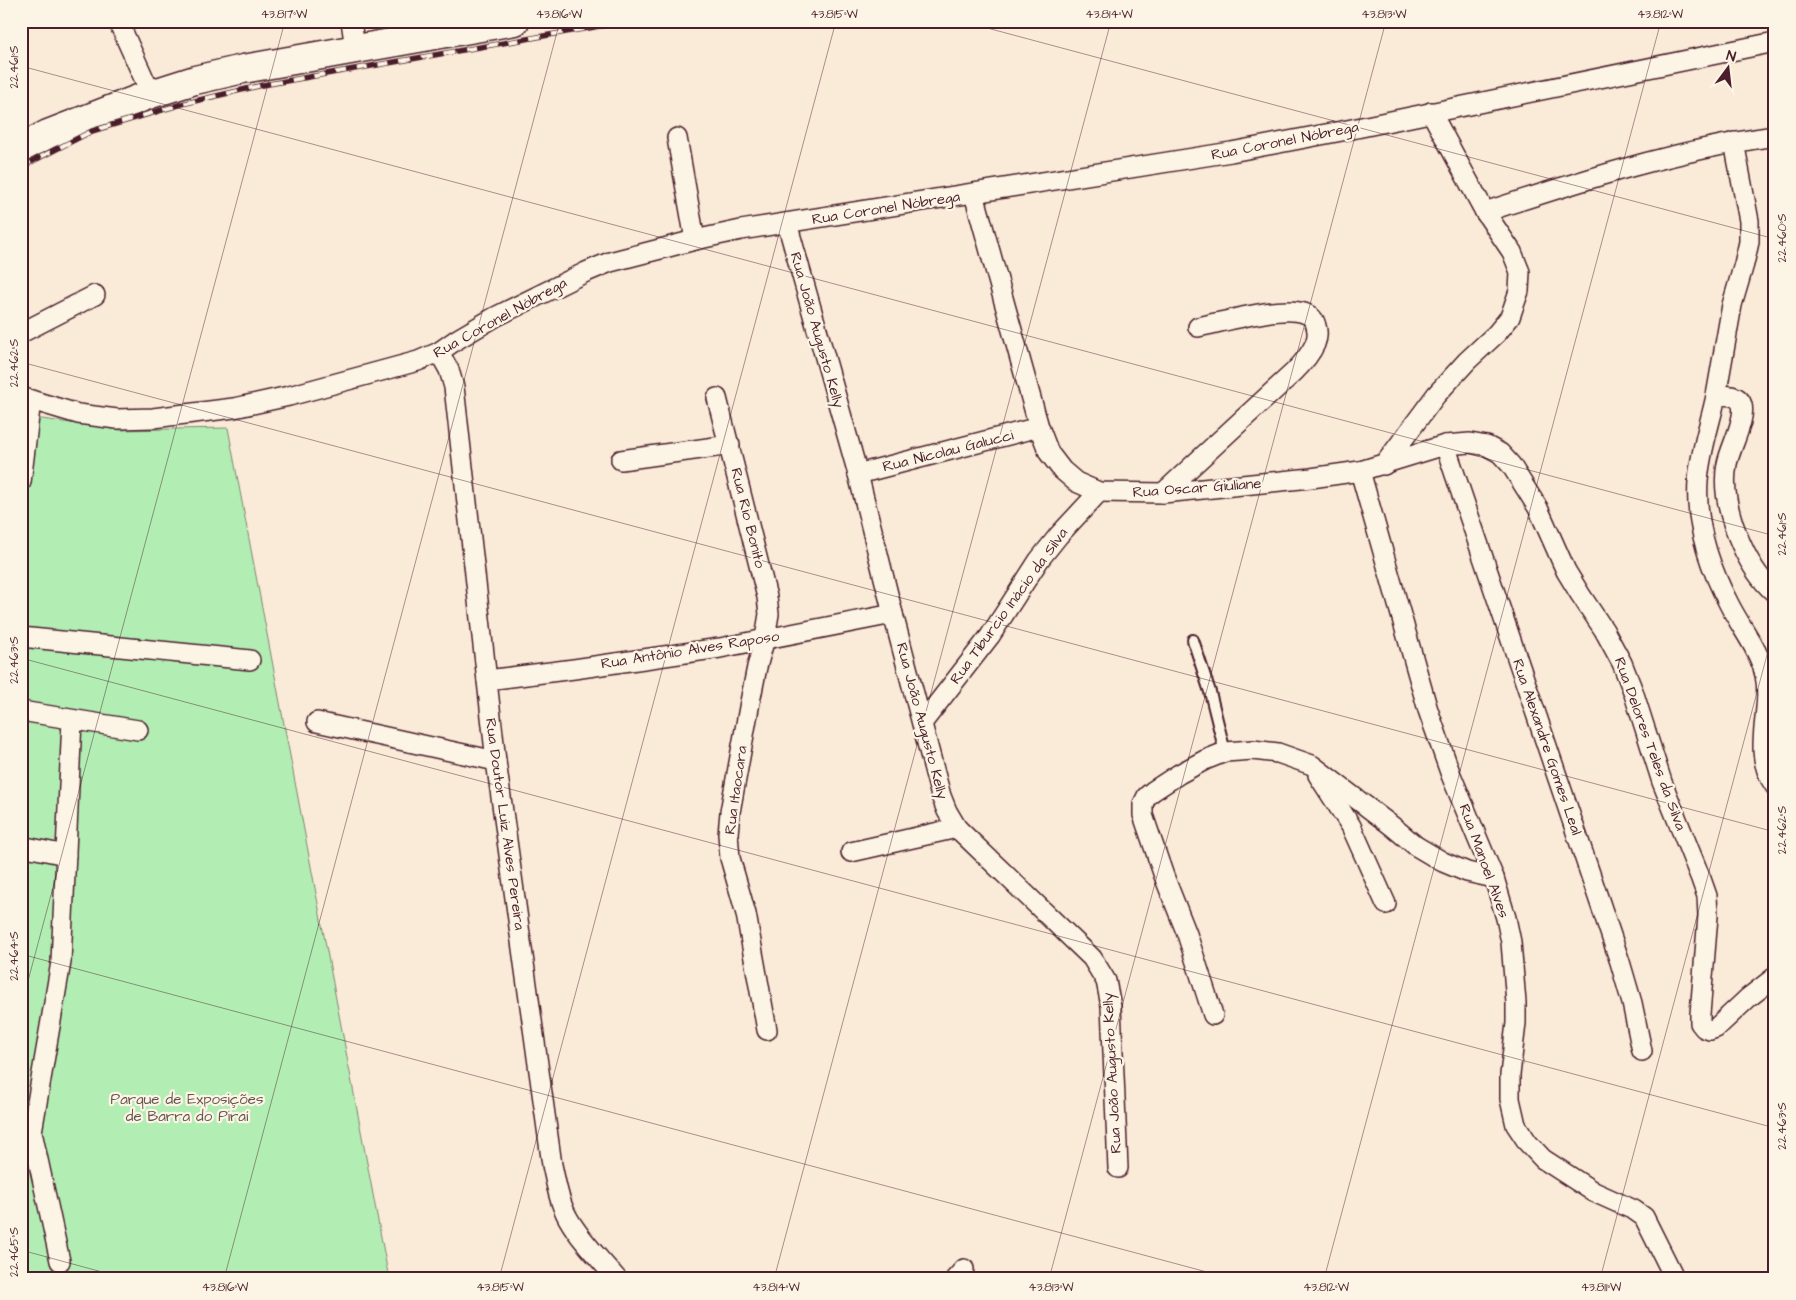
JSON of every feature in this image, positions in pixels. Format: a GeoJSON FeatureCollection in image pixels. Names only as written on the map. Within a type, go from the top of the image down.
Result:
{"type":"FeatureCollection","features":[{"type":"Feature","properties":{"kind":"main road"},"geometry":{"type":"LineString","coordinates":[[21,148],[48,134],[151,94],[195,80],[355,48],[515,21]]}},
{"type":"Feature","properties":{"kind":"street"},"geometry":{"type":"LineString","coordinates":[[118,21],[151,94]]}},
{"type":"Feature","properties":{"kind":"street"},"geometry":{"type":"LineString","coordinates":[[352,21],[355,48]]}},
{"type":"Feature","properties":{"kind":"street","name":"Rua Coronel Nóbrega"},"geometry":{"type":"LineString","coordinates":[[26,398],[78,414],[117,419],[171,416],[234,408],[289,396],[418,361],[439,352],[495,317],[586,272],[610,262],[695,240],[1231,152],[1775,42]]}},
{"type":"Feature","properties":{"kind":"street"},"geometry":{"type":"LineString","coordinates":[[1384,464],[1436,395],[1467,361],[1497,333],[1510,317],[1519,292],[1520,272],[1512,252],[1485,212],[1431,112]]}},
{"type":"Feature","properties":{"kind":"street"},"geometry":{"type":"LineString","coordinates":[[1485,212],[1600,175],[1666,157],[1734,142],[1775,136]]}},
{"type":"Feature","properties":{"kind":"street"},"geometry":{"type":"LineString","coordinates":[[677,138],[695,240]]}},
{"type":"Feature","properties":{"kind":"street"},"geometry":{"type":"LineString","coordinates":[[1734,142],[1749,221],[1749,242],[1732,305],[1716,396],[1702,455],[1698,481],[1698,508],[1703,543],[1712,570],[1763,664],[1767,684],[1762,733],[1763,755],[1768,777],[1775,786]]}},
{"type":"Feature","properties":{"kind":"street","name":"Rua Oscar Giuliane"},"geometry":{"type":"LineString","coordinates":[[974,194],[1039,427],[1049,453],[1062,470],[1076,482],[1099,492],[1162,493],[1312,478],[1360,470],[1445,445]]}},
{"type":"Feature","properties":{"kind":"street","name":"Rua João Augusto Kelly"},"geometry":{"type":"LineString","coordinates":[[787,224],[858,474],[941,796],[947,811],[957,828],[1092,958],[1106,980],[1111,1006],[1118,1168]]}},
{"type":"Feature","properties":{"kind":"street"},"geometry":{"type":"LineString","coordinates":[[21,333],[95,295]]}},
{"type":"Feature","properties":{"kind":"street"},"geometry":{"type":"LineString","coordinates":[[1162,493],[1294,372],[1310,354],[1316,342],[1318,331],[1315,320],[1305,313],[1292,311],[1274,312],[1198,327]]}},
{"type":"Feature","properties":{"kind":"street","name":"Rua Doutor Luiz Alves Pereira"},"geometry":{"type":"LineString","coordinates":[[439,352],[449,370],[454,387],[496,761],[552,1165],[558,1193],[567,1217],[582,1239],[617,1279]]}},
{"type":"Feature","properties":{"kind":"street"},"geometry":{"type":"LineString","coordinates":[[1716,396],[1726,395],[1735,397],[1742,404],[1743,414],[1731,445],[1726,466],[1726,492],[1732,519],[1745,554],[1766,585],[1775,593]]}},
{"type":"Feature","properties":{"kind":"street"},"geometry":{"type":"LineString","coordinates":[[21,482],[26,398]]}},
{"type":"Feature","properties":{"kind":"street","name":"Rua Rio Bonito"},"geometry":{"type":"LineString","coordinates":[[717,398],[767,597],[769,614],[765,638]]}},
{"type":"Feature","properties":{"kind":"street","name":"Rua Nicolau Galucci"},"geometry":{"type":"LineString","coordinates":[[858,474],[1039,427]]}},
{"type":"Feature","properties":{"kind":"street","name":"Rua Delores Teles da Silva"},"geometry":{"type":"LineString","coordinates":[[1445,445],[1470,443],[1487,446],[1500,453],[1511,465],[1538,508],[1566,571],[1604,630],[1622,663],[1633,691],[1662,782],[1706,896],[1708,916],[1700,1023],[1704,1028],[1710,1030],[1716,1028],[1748,998],[1775,977]]}},
{"type":"Feature","properties":{"kind":"street"},"geometry":{"type":"LineString","coordinates":[[621,460],[730,445]]}},
{"type":"Feature","properties":{"kind":"street","name":"Rua Alexandre Gomes Leal"},"geometry":{"type":"LineString","coordinates":[[1445,445],[1620,962],[1632,1002],[1642,1051]]}},
{"type":"Feature","properties":{"kind":"street","name":"Rua Manoel Alves"},"geometry":{"type":"LineString","coordinates":[[1360,470],[1428,710],[1451,775],[1494,878],[1506,918],[1512,952],[1516,1023],[1510,1075],[1510,1099],[1516,1125],[1528,1143],[1544,1159],[1594,1192],[1634,1210],[1644,1217],[1675,1279]]}},
{"type":"Feature","properties":{"kind":"street","name":"Rua Tiburcio Inácio da Silva"},"geometry":{"type":"LineString","coordinates":[[923,722],[990,636],[1039,560],[1059,535],[1099,492]]}},
{"type":"Feature","properties":{"kind":"street","name":"Rua Antônio Alves Raposo"},"geometry":{"type":"LineString","coordinates":[[487,680],[688,653],[893,614]]}},
{"type":"Feature","properties":{"kind":"street"},"geometry":{"type":"LineString","coordinates":[[21,637],[250,660]]}},
{"type":"Feature","properties":{"kind":"street","name":"Rua Itaocara"},"geometry":{"type":"LineString","coordinates":[[765,638],[752,693],[730,812],[728,834],[730,858],[746,914],[767,1030]]}},
{"type":"Feature","properties":{"kind":"street"},"geometry":{"type":"LineString","coordinates":[[21,711],[138,730]]}},
{"type":"Feature","properties":{"kind":"street"},"geometry":{"type":"LineString","coordinates":[[60,1260],[32,1132],[61,962],[62,904],[72,720]]}},
{"type":"Feature","properties":{"kind":"street"},"geometry":{"type":"LineString","coordinates":[[317,722],[496,761]]}},
{"type":"Feature","properties":{"kind":"street"},"geometry":{"type":"LineString","coordinates":[[1213,1015],[1188,934],[1150,838],[1143,815],[1143,804],[1147,796],[1179,774],[1205,760],[1226,752],[1253,750],[1278,753],[1312,765],[1416,846],[1443,862],[1468,872],[1494,878]]}},
{"type":"Feature","properties":{"kind":"street"},"geometry":{"type":"LineString","coordinates":[[1312,765],[1322,784],[1351,826],[1386,904]]}},
{"type":"Feature","properties":{"kind":"street"},"geometry":{"type":"LineString","coordinates":[[851,852],[957,828]]}},
{"type":"Feature","properties":{"kind":"street"},"geometry":{"type":"LineString","coordinates":[[21,846],[66,855]]}},
{"type":"Feature","properties":{"kind":"lane"},"geometry":{"type":"LineString","coordinates":[[1193,640],[1210,692],[1226,752]]}},
{"type":"Feature","properties":{"kind":"green space","name":"Parque de Exposições de Barra do Piraí"},"geometry":{"type":"Polygon","coordinates":[[[21,416],[120,430],[228,428],[389,1279],[21,1278],[21,416]]]}},
{"type":"Feature","properties":{"kind":"railway"},"geometry":{"type":"LineString","coordinates":[[21,167],[92,131],[182,104],[263,85],[629,21]]}}]}
